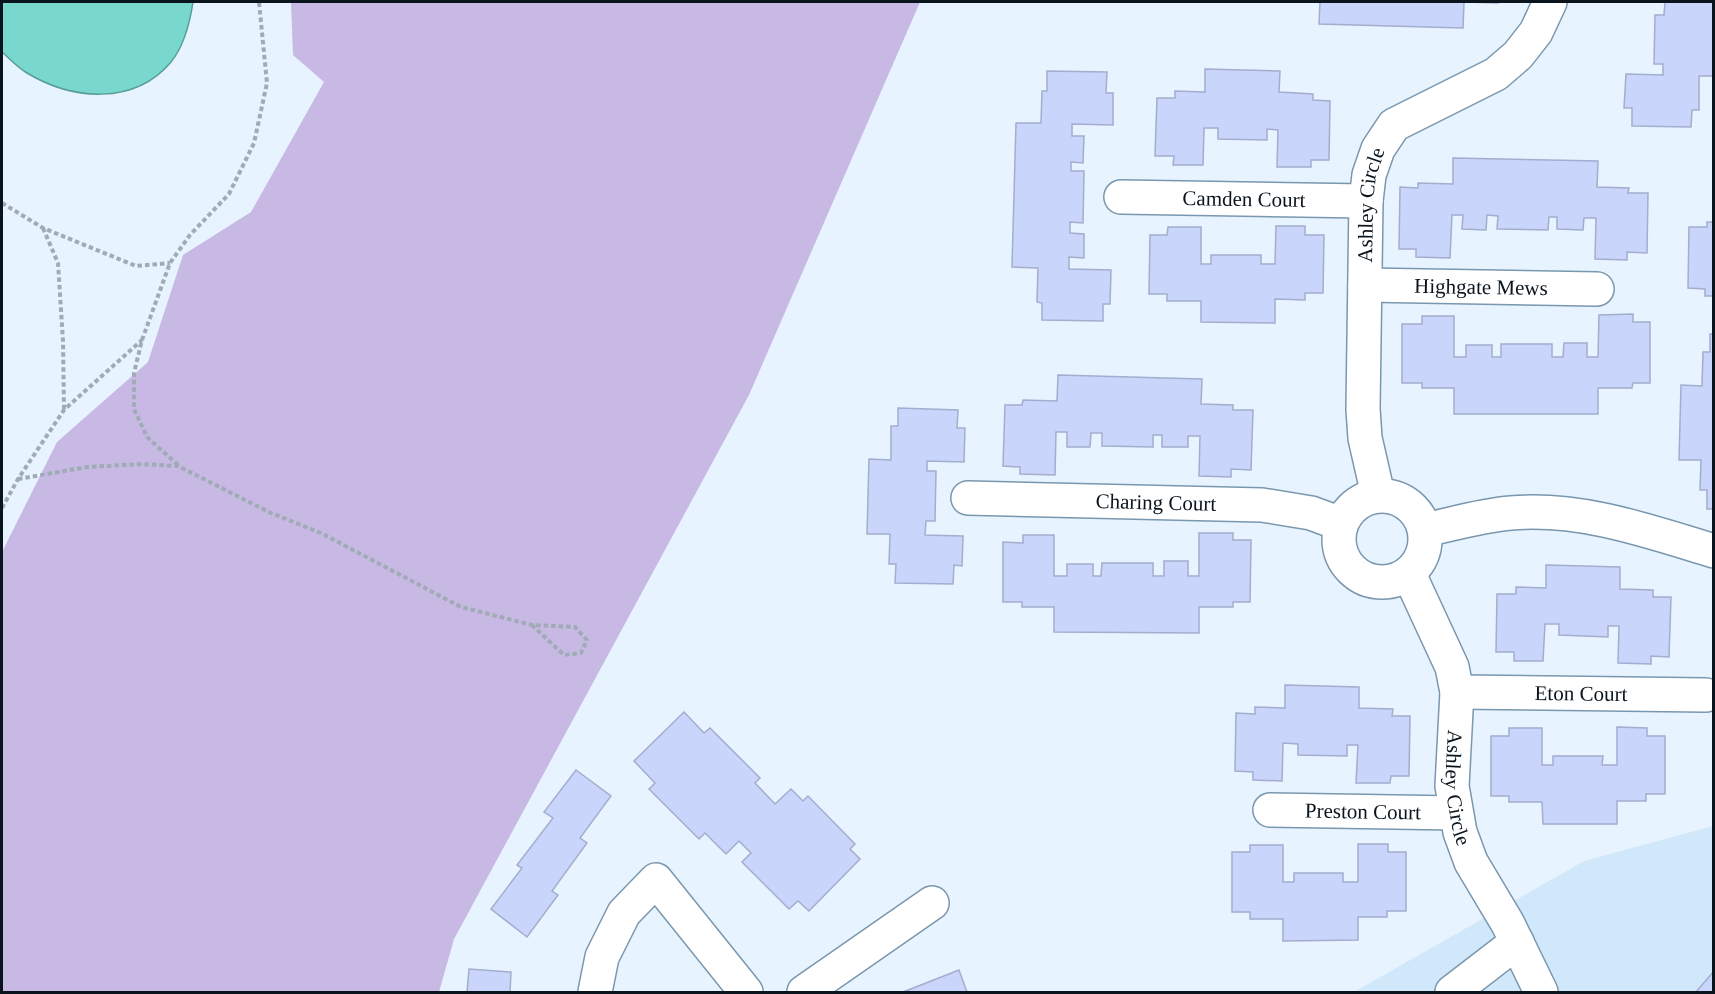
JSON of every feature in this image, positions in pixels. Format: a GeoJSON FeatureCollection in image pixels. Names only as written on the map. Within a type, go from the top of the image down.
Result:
{"type":"FeatureCollection","features":[{"type":"Feature","properties":{"kind":"street","name":"Ashley Circle"},"geometry":{"type":"LineString","coordinates":[[1378,495],[1365,438],[1363,397],[1366,201],[1369,175],[1378,149],[1394,125],[1496,74],[1518,56],[1530,40],[1550,2]]}},
{"type":"Feature","properties":{"kind":"street","name":"Camden Court"},"geometry":{"type":"LineString","coordinates":[[1121,196],[1366,201]]}},
{"type":"Feature","properties":{"kind":"street","name":"Highgate Mews"},"geometry":{"type":"LineString","coordinates":[[1365,285],[1597,289]]}},
{"type":"Feature","properties":{"kind":"street"},"geometry":{"type":"LineString","coordinates":[[1378,495],[1393,496],[1408,503],[1419,515],[1425,530],[1425,546],[1420,561],[1409,574],[1395,581],[1379,583],[1363,579],[1350,569],[1341,556],[1338,539],[1341,524],[1349,510],[1362,500],[1378,495]]}},
{"type":"Feature","properties":{"kind":"street","name":"Charing Court"},"geometry":{"type":"LineString","coordinates":[[968,498],[1262,505],[1311,513],[1341,524]]}},
{"type":"Feature","properties":{"kind":"street"},"geometry":{"type":"LineString","coordinates":[[1425,530],[1509,513],[1565,512],[1713,551]]}},
{"type":"Feature","properties":{"kind":"street","name":"Ashley Circle"},"geometry":{"type":"LineString","coordinates":[[1409,574],[1452,667],[1457,692],[1452,786],[1460,832],[1471,862],[1517,942],[1541,993]]}},
{"type":"Feature","properties":{"kind":"street","name":"Eton Court"},"geometry":{"type":"LineString","coordinates":[[1457,692],[1706,695]]}},
{"type":"Feature","properties":{"kind":"street","name":"Preston Court"},"geometry":{"type":"LineString","coordinates":[[1270,810],[1456,813]]}},
{"type":"Feature","properties":{"kind":"street"},"geometry":{"type":"LineString","coordinates":[[595,993],[602,957],[624,913],[656,880],[746,993]]}},
{"type":"Feature","properties":{"kind":"street"},"geometry":{"type":"LineString","coordinates":[[804,993],[932,903]]}},
{"type":"Feature","properties":{"kind":"street"},"geometry":{"type":"LineString","coordinates":[[1452,993],[1517,942]]}},
{"type":"Feature","properties":{"kind":"path"},"geometry":{"type":"LineString","coordinates":[[259,2],[267,83],[254,143],[229,194],[190,235],[170,263],[142,340],[134,374],[134,409],[147,437],[178,466],[271,513],[321,533],[461,607],[532,625],[575,627],[587,640],[581,653],[564,655],[532,625]]}},
{"type":"Feature","properties":{"kind":"path"},"geometry":{"type":"LineString","coordinates":[[2,203],[44,228],[136,266],[170,263]]}},
{"type":"Feature","properties":{"kind":"path"},"geometry":{"type":"LineString","coordinates":[[44,228],[58,263],[63,341],[64,410]]}},
{"type":"Feature","properties":{"kind":"path"},"geometry":{"type":"LineString","coordinates":[[2,508],[18,479],[64,410],[142,340]]}},
{"type":"Feature","properties":{"kind":"path"},"geometry":{"type":"LineString","coordinates":[[18,479],[87,467],[142,464],[178,466]]}},
{"type":"Feature","properties":{"kind":"shaded area"},"geometry":{"type":"Polygon","coordinates":[[[2,2],[193,2],[186,34],[171,62],[156,76],[139,86],[121,92],[102,94],[63,89],[45,82],[27,73],[2,52],[2,2]]]}},
{"type":"Feature","properties":{"kind":"shaded area"},"geometry":{"type":"Polygon","coordinates":[[[291,2],[920,2],[749,395],[454,939],[439,992],[2,992],[2,552],[57,442],[148,362],[183,255],[251,212],[324,82],[293,55],[291,2]]]}},
{"type":"Feature","properties":{"kind":"shaded area"},"geometry":{"type":"Polygon","coordinates":[[[1713,826],[1713,992],[1354,992],[1584,861],[1713,826]]]}},
{"type":"Feature","properties":{"kind":"building"},"geometry":{"type":"Polygon","coordinates":[[[1320,2],[1464,2],[1463,28],[1319,24],[1320,2]]]}},
{"type":"Feature","properties":{"kind":"building"},"geometry":{"type":"Polygon","coordinates":[[[1665,2],[1714,2],[1714,76],[1699,76],[1699,110],[1692,110],[1691,127],[1632,126],[1632,108],[1624,108],[1626,74],[1663,75],[1663,64],[1654,64],[1655,15],[1664,15],[1665,2]]]}},
{"type":"Feature","properties":{"kind":"building"},"geometry":{"type":"Polygon","coordinates":[[[1205,69],[1280,71],[1279,92],[1313,94],[1313,100],[1330,101],[1329,160],[1311,160],[1311,167],[1277,167],[1278,130],[1267,129],[1267,140],[1218,139],[1218,128],[1204,128],[1203,165],[1173,165],[1174,156],[1155,156],[1157,98],[1175,98],[1175,91],[1205,92],[1205,69]]]}},
{"type":"Feature","properties":{"kind":"building"},"geometry":{"type":"Polygon","coordinates":[[[1047,71],[1107,72],[1106,93],[1113,93],[1113,125],[1072,124],[1072,136],[1084,136],[1083,163],[1071,162],[1071,171],[1084,171],[1083,223],[1070,222],[1070,233],[1084,234],[1084,258],[1069,257],[1069,269],[1111,270],[1110,304],[1103,304],[1103,321],[1042,320],[1042,303],[1037,302],[1038,268],[1012,267],[1016,123],[1041,123],[1042,91],[1047,91],[1047,71]]]}},
{"type":"Feature","properties":{"kind":"building"},"geometry":{"type":"Polygon","coordinates":[[[1453,158],[1598,161],[1597,187],[1629,188],[1628,193],[1648,193],[1647,253],[1627,252],[1627,260],[1595,259],[1596,218],[1584,218],[1583,230],[1557,229],[1557,217],[1549,217],[1548,230],[1497,229],[1498,216],[1487,215],[1486,230],[1462,229],[1463,215],[1452,215],[1450,258],[1416,257],[1416,249],[1399,249],[1400,187],[1418,188],[1418,183],[1453,184],[1453,158]]]}},
{"type":"Feature","properties":{"kind":"building"},"geometry":{"type":"Polygon","coordinates":[[[1707,222],[1714,222],[1714,296],[1705,296],[1705,289],[1688,288],[1689,227],[1707,227],[1707,222]]]}},
{"type":"Feature","properties":{"kind":"building"},"geometry":{"type":"Polygon","coordinates":[[[1276,226],[1305,226],[1305,235],[1324,235],[1323,293],[1305,293],[1305,300],[1275,299],[1275,323],[1201,322],[1201,301],[1167,301],[1167,294],[1149,294],[1150,235],[1167,235],[1168,227],[1201,227],[1201,264],[1211,264],[1211,255],[1261,255],[1261,264],[1275,264],[1276,226]]]}},
{"type":"Feature","properties":{"kind":"building"},"geometry":{"type":"Polygon","coordinates":[[[1633,314],[1633,322],[1650,322],[1650,383],[1633,383],[1632,388],[1598,388],[1598,414],[1454,414],[1454,388],[1422,388],[1422,383],[1402,383],[1402,324],[1422,324],[1422,316],[1454,316],[1454,357],[1466,357],[1466,345],[1492,345],[1492,357],[1501,357],[1501,344],[1552,344],[1552,357],[1563,357],[1564,343],[1587,343],[1587,357],[1598,357],[1599,315],[1633,314]]]}},
{"type":"Feature","properties":{"kind":"building"},"geometry":{"type":"Polygon","coordinates":[[[1710,334],[1714,334],[1714,509],[1707,509],[1707,490],[1700,490],[1701,460],[1679,460],[1681,385],[1702,386],[1703,352],[1710,352],[1710,334]]]}},
{"type":"Feature","properties":{"kind":"building"},"geometry":{"type":"Polygon","coordinates":[[[1058,375],[1202,379],[1201,404],[1233,405],[1233,410],[1253,410],[1251,470],[1231,469],[1231,477],[1199,476],[1200,436],[1188,436],[1188,447],[1162,447],[1162,435],[1153,435],[1153,447],[1102,446],[1102,433],[1091,433],[1090,447],[1067,447],[1067,432],[1056,432],[1055,475],[1020,474],[1020,467],[1003,466],[1005,405],[1022,405],[1023,400],[1057,401],[1058,375]]]}},
{"type":"Feature","properties":{"kind":"building"},"geometry":{"type":"Polygon","coordinates":[[[898,408],[958,410],[957,428],[965,428],[964,462],[927,461],[927,471],[936,471],[935,521],[926,521],[925,535],[963,536],[962,566],[954,565],[953,584],[895,583],[896,564],[889,564],[890,534],[867,534],[869,459],[891,460],[891,426],[898,426],[898,408]]]}},
{"type":"Feature","properties":{"kind":"building"},"geometry":{"type":"Polygon","coordinates":[[[1199,533],[1233,533],[1233,540],[1251,540],[1250,602],[1233,602],[1233,607],[1199,607],[1199,633],[1054,632],[1054,607],[1022,607],[1022,602],[1003,602],[1003,542],[1023,543],[1023,535],[1054,535],[1054,576],[1067,576],[1067,564],[1093,564],[1093,576],[1101,576],[1102,563],[1153,563],[1153,576],[1164,576],[1164,561],[1188,561],[1188,576],[1199,576],[1199,533]]]}},
{"type":"Feature","properties":{"kind":"building"},"geometry":{"type":"Polygon","coordinates":[[[1546,565],[1620,567],[1620,589],[1653,590],[1653,597],[1671,597],[1669,657],[1651,656],[1651,664],[1618,663],[1619,626],[1608,626],[1608,637],[1559,635],[1559,624],[1545,624],[1543,661],[1514,661],[1514,652],[1496,652],[1497,594],[1516,594],[1516,587],[1546,588],[1546,565]]]}},
{"type":"Feature","properties":{"kind":"building"},"geometry":{"type":"Polygon","coordinates":[[[1285,685],[1359,687],[1359,708],[1393,709],[1392,716],[1410,716],[1409,776],[1391,776],[1390,783],[1356,783],[1358,745],[1347,745],[1347,756],[1298,755],[1298,744],[1283,743],[1282,781],[1253,780],[1253,772],[1235,771],[1236,713],[1255,714],[1255,707],[1285,708],[1285,685]]]}},
{"type":"Feature","properties":{"kind":"building"},"geometry":{"type":"Polygon","coordinates":[[[684,712],[704,733],[710,728],[760,778],[755,783],[775,804],[791,789],[803,801],[808,796],[855,844],[850,849],[860,859],[809,911],[798,901],[789,909],[742,862],[751,853],[739,841],[726,854],[705,833],[699,839],[649,789],[655,783],[634,761],[684,712]]]}},
{"type":"Feature","properties":{"kind":"building"},"geometry":{"type":"Polygon","coordinates":[[[1617,727],[1647,728],[1647,736],[1665,736],[1665,794],[1646,794],[1646,801],[1617,801],[1617,824],[1543,824],[1542,802],[1509,802],[1509,796],[1491,796],[1491,736],[1509,736],[1509,728],[1542,728],[1542,765],[1553,765],[1553,756],[1603,756],[1602,765],[1617,765],[1617,727]]]}},
{"type":"Feature","properties":{"kind":"building"},"geometry":{"type":"Polygon","coordinates":[[[576,770],[611,796],[580,838],[587,843],[552,891],[558,895],[527,937],[491,909],[522,868],[517,865],[553,818],[544,812],[576,770]]]}},
{"type":"Feature","properties":{"kind":"building"},"geometry":{"type":"Polygon","coordinates":[[[1358,844],[1388,844],[1388,852],[1406,852],[1406,911],[1387,911],[1387,917],[1358,917],[1358,940],[1283,941],[1283,919],[1250,919],[1250,912],[1232,912],[1232,852],[1250,852],[1250,845],[1283,845],[1283,882],[1294,882],[1294,873],[1343,873],[1343,882],[1358,882],[1358,844]]]}},
{"type":"Feature","properties":{"kind":"building"},"geometry":{"type":"Polygon","coordinates":[[[469,969],[511,972],[510,992],[467,992],[469,969]]]}},
{"type":"Feature","properties":{"kind":"building"},"geometry":{"type":"Polygon","coordinates":[[[959,970],[967,992],[903,992],[959,970]]]}},
{"type":"Feature","properties":{"kind":"building"},"geometry":{"type":"Polygon","coordinates":[[[1714,971],[1714,992],[1696,992],[1714,971]]]}}]}
